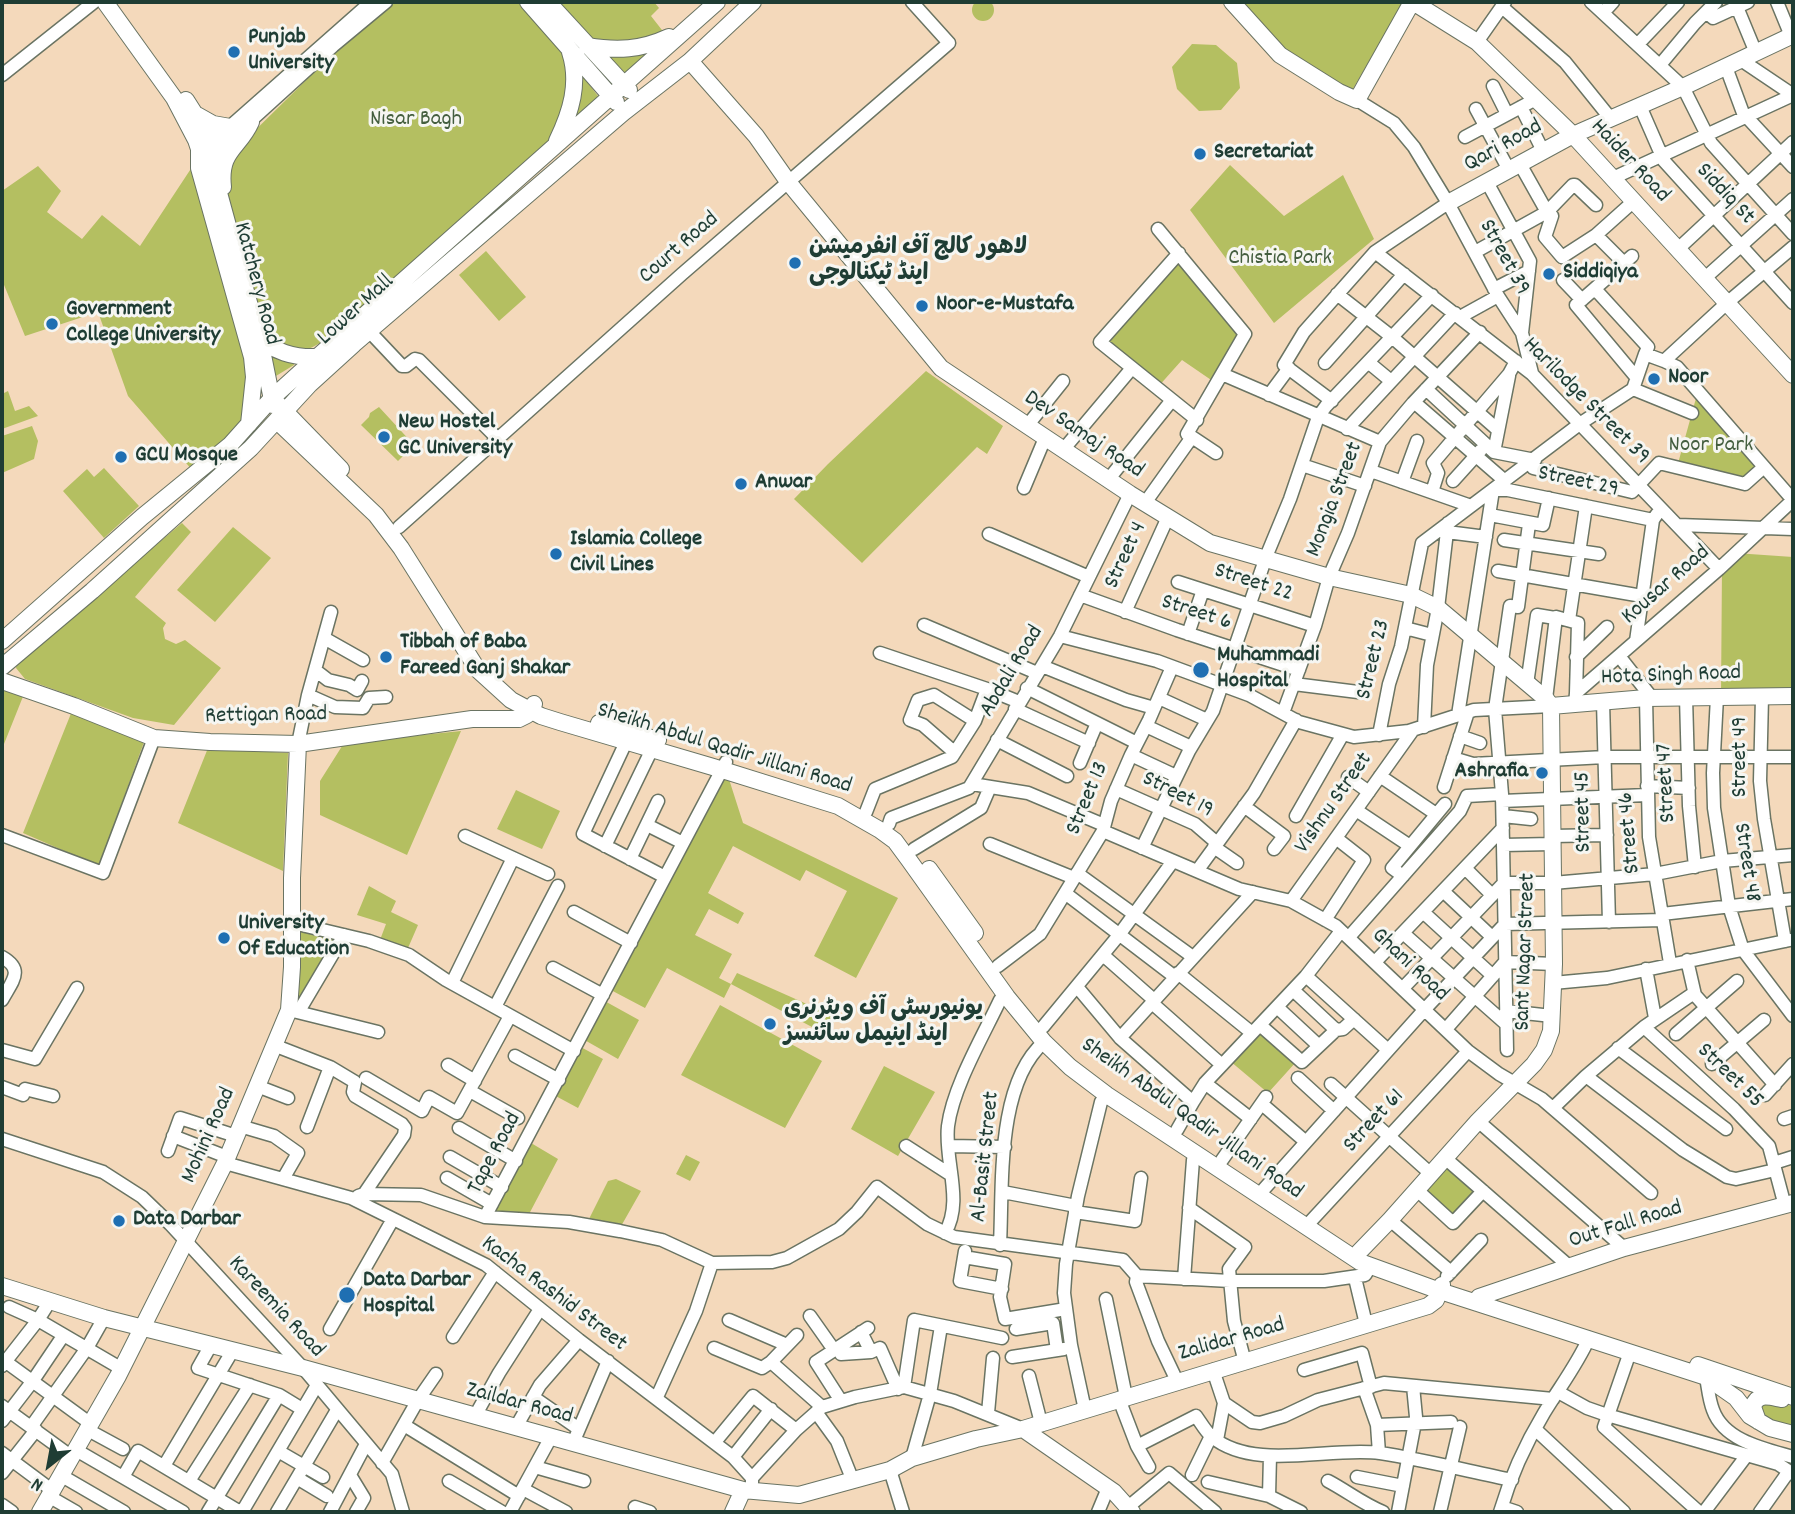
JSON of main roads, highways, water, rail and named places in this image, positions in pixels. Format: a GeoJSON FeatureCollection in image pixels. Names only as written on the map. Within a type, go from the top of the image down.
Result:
{"type":"FeatureCollection","features":[{"type":"Feature","properties":{"kind":"main road"},"geometry":{"type":"LineString","coordinates":[[105,2],[170,90],[207,152]]}},
{"type":"Feature","properties":{"kind":"main road","name":"Katchery Road"},"geometry":{"type":"LineString","coordinates":[[115,2],[207,133],[207,152],[258,335],[272,398]]}},
{"type":"Feature","properties":{"kind":"main road"},"geometry":{"type":"LineString","coordinates":[[528,2],[568,46],[617,90],[639,101]]}},
{"type":"Feature","properties":{"kind":"main road"},"geometry":{"type":"LineString","coordinates":[[548,2],[587,46],[617,90],[625,111]]}},
{"type":"Feature","properties":{"kind":"main road","name":"Lower Mall"},"geometry":{"type":"LineString","coordinates":[[2,641],[230,445],[272,398],[317,357],[717,2]]}},
{"type":"Feature","properties":{"kind":"main road","name":"Lower Mall"},"geometry":{"type":"LineString","coordinates":[[2,667],[92,591],[251,448],[310,384],[369,331],[625,111],[690,61],[754,2]]}},
{"type":"Feature","properties":{"kind":"main road"},"geometry":{"type":"LineString","coordinates":[[1232,2],[1280,55],[1339,92],[1357,100],[1412,2]]}},
{"type":"Feature","properties":{"kind":"main road","name":"Haider Road"},"geometry":{"type":"LineString","coordinates":[[1412,2],[1478,42],[1573,135],[1793,375]]}},
{"type":"Feature","properties":{"kind":"main road"},"geometry":{"type":"LineString","coordinates":[[587,46],[626,50],[651,45],[683,30]]}},
{"type":"Feature","properties":{"kind":"main road","name":"Qari Road"},"geometry":{"type":"LineString","coordinates":[[1448,203],[1573,135],[1792,35]]}},
{"type":"Feature","properties":{"kind":"main road"},"geometry":{"type":"LineString","coordinates":[[553,150],[564,126],[575,87],[575,69],[568,46]]}},
{"type":"Feature","properties":{"kind":"main road","name":"Dev Samaj Road"},"geometry":{"type":"LineString","coordinates":[[690,61],[756,136],[789,183],[934,362],[1108,480],[1210,543],[1329,577],[1411,595],[1438,608],[1549,703]]}},
{"type":"Feature","properties":{"kind":"main road"},"geometry":{"type":"LineString","coordinates":[[195,113],[213,124],[230,127]]}},
{"type":"Feature","properties":{"kind":"main road"},"geometry":{"type":"LineString","coordinates":[[224,215],[224,163],[232,147],[247,132],[251,122]]}},
{"type":"Feature","properties":{"kind":"main road","name":"Katchery Road"},"geometry":{"type":"LineString","coordinates":[[207,152],[199,168],[252,357],[254,377],[248,424]]}},
{"type":"Feature","properties":{"kind":"main road"},"geometry":{"type":"LineString","coordinates":[[258,335],[262,341],[282,352],[317,357]]}},
{"type":"Feature","properties":{"kind":"main road"},"geometry":{"type":"LineString","coordinates":[[308,435],[303,405],[310,384]]}},
{"type":"Feature","properties":{"kind":"main road","name":"Sheikh Abdul Qadir Jillani Road"},"geometry":{"type":"LineString","coordinates":[[272,398],[281,416],[376,515],[401,548],[478,670],[499,690],[533,708],[813,791],[889,824],[914,849],[951,897],[1044,1035],[1088,1070],[1311,1221],[1359,1252],[1385,1265],[1443,1283],[1478,1300],[1706,1377],[1736,1398],[1750,1416],[1770,1428],[1793,1434]]}},
{"type":"Feature","properties":{"kind":"main road","name":"Sheikh Abdul Qadir Jillani Road"},"geometry":{"type":"LineString","coordinates":[[281,416],[308,435],[399,527],[481,660],[507,688],[533,708],[550,719],[626,742],[724,766],[838,806],[871,825],[895,841],[1007,997],[1070,1067],[1107,1095],[1353,1258],[1370,1267],[1443,1283]]}},
{"type":"Feature","properties":{"kind":"main road"},"geometry":{"type":"LineString","coordinates":[[77,575],[92,591]]}},
{"type":"Feature","properties":{"kind":"main road"},"geometry":{"type":"LineString","coordinates":[[16,655],[10,672],[18,687]]}},
{"type":"Feature","properties":{"kind":"main road","name":"Rettigan Road"},"geometry":{"type":"LineString","coordinates":[[2,681],[154,738],[202,742],[298,744],[472,719],[519,719],[524,718],[533,708]]}},
{"type":"Feature","properties":{"kind":"main road","name":"Hota Singh Road"},"geometry":{"type":"LineString","coordinates":[[1549,703],[1575,699],[1603,702],[1649,698],[1793,696]]}},
{"type":"Feature","properties":{"kind":"main road","name":"Sant Nagar Street"},"geometry":{"type":"LineString","coordinates":[[1359,1252],[1478,1121],[1534,1064],[1544,1050],[1551,1031],[1554,964],[1549,703]]}},
{"type":"Feature","properties":{"kind":"main road","name":"Mohini Road"},"geometry":{"type":"LineString","coordinates":[[40,1512],[122,1369],[226,1160],[257,1086],[294,1011],[292,878],[298,744]]}},
{"type":"Feature","properties":{"kind":"main road","name":"Out Fall Road"},"geometry":{"type":"LineString","coordinates":[[1478,1300],[1624,1248],[1789,1204]]}},
{"type":"Feature","properties":{"kind":"main road","name":"Zalidar Road"},"geometry":{"type":"LineString","coordinates":[[1023,1429],[1427,1306],[1436,1300],[1443,1283]]}},
{"type":"Feature","properties":{"kind":"main road","name":"Zaildar Road"},"geometry":{"type":"LineString","coordinates":[[2,1286],[104,1318],[303,1368],[551,1437],[576,1436],[749,1486],[799,1495],[890,1470],[912,1458],[976,1439],[1023,1429]]}},
{"type":"Feature","properties":{"kind":"main road","name":"Sheikh Abdul Qadir Jillani Road"},"geometry":{"type":"LineString","coordinates":[[1478,1300],[1763,1385],[1793,1399]]}},
{"type":"Feature","properties":{"kind":"main road"},"geometry":{"type":"LineString","coordinates":[[1758,1421],[1753,1407],[1759,1398],[1765,1396],[1793,1399]]}},
{"type":"Feature","properties":{"kind":"main road"},"geometry":{"type":"LineString","coordinates":[[1023,1429],[1108,1488],[1130,1510]]}},
{"type":"Feature","properties":{"kind":"main road"},"geometry":{"type":"LineString","coordinates":[[733,1512],[749,1486]]}},
{"type":"Feature","properties":{"kind":"place","name":"Punjab University"},"geometry":{"type":"Point","coordinates":[234,52]}},
{"type":"Feature","properties":{"kind":"place","name":"Secretariat"},"geometry":{"type":"Point","coordinates":[1200,154]}},
{"type":"Feature","properties":{"kind":"place","name":"لاھور کالج آف انفرمیشن اینڈ ٹیکنالوجی"},"geometry":{"type":"Point","coordinates":[795,263]}},
{"type":"Feature","properties":{"kind":"place","name":"Siddiqiya"},"geometry":{"type":"Point","coordinates":[1549,274]}},
{"type":"Feature","properties":{"kind":"place","name":"Noor-e-Mustafa"},"geometry":{"type":"Point","coordinates":[922,306]}},
{"type":"Feature","properties":{"kind":"place","name":"Government College University"},"geometry":{"type":"Point","coordinates":[52,324]}},
{"type":"Feature","properties":{"kind":"place","name":"Noor"},"geometry":{"type":"Point","coordinates":[1654,379]}},
{"type":"Feature","properties":{"kind":"place","name":"New Hostel GC University"},"geometry":{"type":"Point","coordinates":[384,437]}},
{"type":"Feature","properties":{"kind":"place","name":"GCU Mosque"},"geometry":{"type":"Point","coordinates":[121,457]}},
{"type":"Feature","properties":{"kind":"place","name":"Anwar"},"geometry":{"type":"Point","coordinates":[741,484]}},
{"type":"Feature","properties":{"kind":"place","name":"Islamia College Civil Lines"},"geometry":{"type":"Point","coordinates":[556,554]}},
{"type":"Feature","properties":{"kind":"place","name":"Tibbah of Baba Fareed Ganj Shakar"},"geometry":{"type":"Point","coordinates":[386,657]}},
{"type":"Feature","properties":{"kind":"place","name":"Muhammadi Hospital"},"geometry":{"type":"Point","coordinates":[1201,670]}},
{"type":"Feature","properties":{"kind":"place","name":"Ashrafia"},"geometry":{"type":"Point","coordinates":[1542,773]}},
{"type":"Feature","properties":{"kind":"place","name":"University Of Education"},"geometry":{"type":"Point","coordinates":[224,938]}},
{"type":"Feature","properties":{"kind":"place","name":"یونیورسٹی آف ویٹرنری اینڈ اینیمل سائنسز"},"geometry":{"type":"Point","coordinates":[770,1024]}},
{"type":"Feature","properties":{"kind":"place","name":"Data Darbar"},"geometry":{"type":"Point","coordinates":[119,1221]}},
{"type":"Feature","properties":{"kind":"place","name":"Data Darbar Hospital"},"geometry":{"type":"Point","coordinates":[347,1295]}},
{"type":"Feature","properties":{"kind":"park label","name":"Nisar Bagh"},"geometry":{"type":"Point","coordinates":[416,121]}},
{"type":"Feature","properties":{"kind":"park label","name":"Chistia Park"},"geometry":{"type":"Point","coordinates":[1280,260]}},
{"type":"Feature","properties":{"kind":"park label","name":"Noor Park"},"geometry":{"type":"Point","coordinates":[1711,447]}}]}
